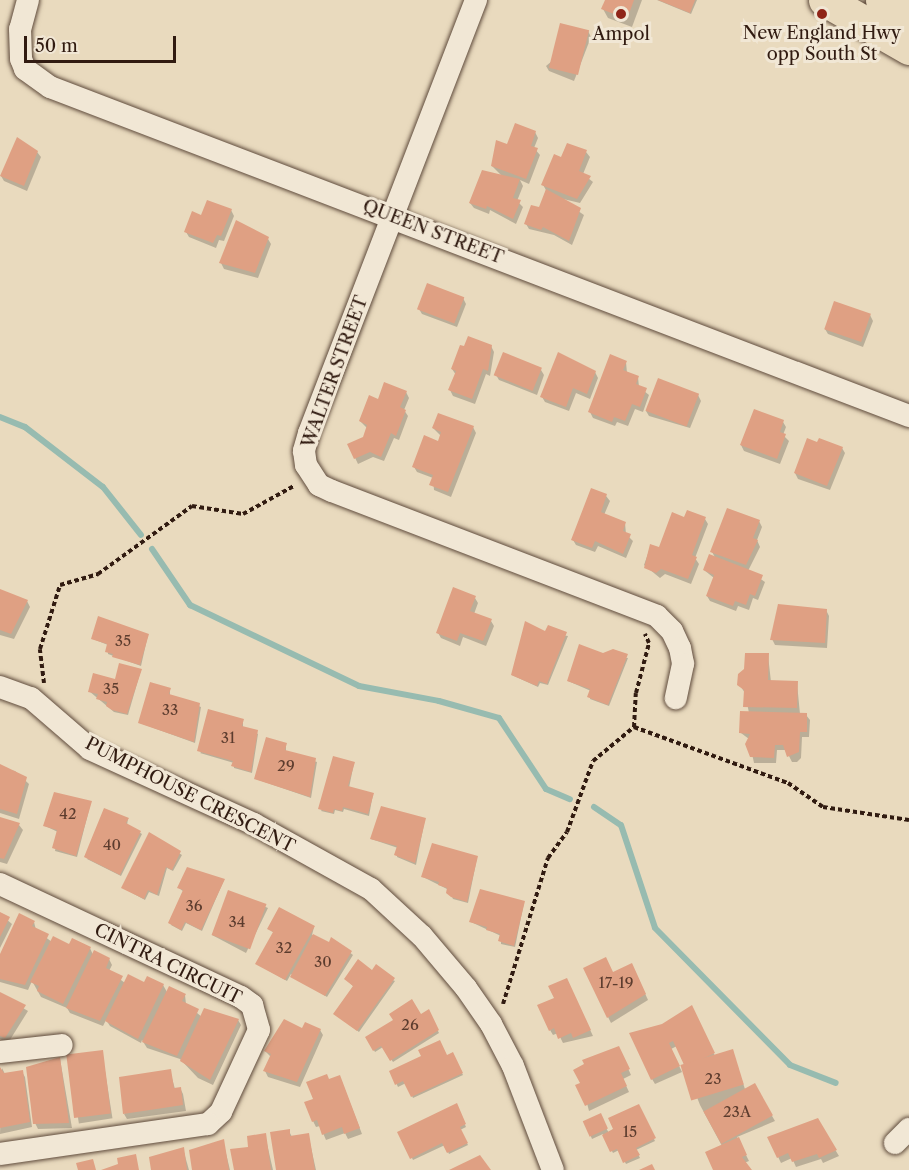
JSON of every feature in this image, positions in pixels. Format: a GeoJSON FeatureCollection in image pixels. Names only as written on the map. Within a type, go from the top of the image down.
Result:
{"type":"FeatureCollection","features":[{"type":"Feature","properties":{"kind":"highway"},"geometry":{"type":"LineString","coordinates":[[825,0],[909,48]]}},
{"type":"Feature","properties":{"kind":"highway"},"geometry":{"type":"LineString","coordinates":[[882,0],[909,15]]}},
{"type":"Feature","properties":{"kind":"street","name":"QUEEN STREET"},"geometry":{"type":"LineString","coordinates":[[28,0],[20,29],[21,59],[26,69],[50,87],[909,416]]}},
{"type":"Feature","properties":{"kind":"street","name":"WALTER STREET"},"geometry":{"type":"LineString","coordinates":[[476,0],[309,433],[304,451],[310,476],[332,491],[657,616],[672,631],[680,648],[683,664],[676,698]]}},
{"type":"Feature","properties":{"kind":"street","name":"PUMPHOUSE CRESCENT"},"geometry":{"type":"LineString","coordinates":[[0,687],[32,698],[90,749],[254,824],[371,889],[422,936],[466,988],[490,1024],[513,1066],[553,1170]]}},
{"type":"Feature","properties":{"kind":"street","name":"CINTRA CIRCUIT"},"geometry":{"type":"LineString","coordinates":[[0,884],[241,997],[252,1005],[259,1030],[221,1112],[208,1124],[0,1154]]}},
{"type":"Feature","properties":{"kind":"street"},"geometry":{"type":"LineString","coordinates":[[0,1052],[62,1045]]}},
{"type":"Feature","properties":{"kind":"path"},"geometry":{"type":"LineString","coordinates":[[292,477],[294,486],[302,492]]}},
{"type":"Feature","properties":{"kind":"path"},"geometry":{"type":"LineString","coordinates":[[32,698],[46,679],[40,649],[60,585],[98,574],[192,506],[243,514],[294,486]]}},
{"type":"Feature","properties":{"kind":"path"},"geometry":{"type":"LineString","coordinates":[[508,1014],[503,1004],[548,858],[567,832],[593,761],[633,727],[636,693],[649,643],[643,629]]}},
{"type":"Feature","properties":{"kind":"path"},"geometry":{"type":"LineString","coordinates":[[633,727],[788,783],[823,807],[909,820]]}},
{"type":"Feature","properties":{"kind":"building","name":"Ampol"},"geometry":{"type":"Polygon","coordinates":[[[605,0],[634,0],[627,19],[601,9],[605,0]]]}},
{"type":"Feature","properties":{"kind":"building"},"geometry":{"type":"Polygon","coordinates":[[[658,0],[695,0],[690,13],[658,0]]]}},
{"type":"Feature","properties":{"kind":"building"},"geometry":{"type":"Polygon","coordinates":[[[560,23],[589,30],[578,75],[549,68],[560,23]]]}},
{"type":"Feature","properties":{"kind":"building"},"geometry":{"type":"Polygon","coordinates":[[[515,123],[536,131],[531,146],[538,148],[526,179],[491,166],[496,140],[507,144],[515,123]]]}},
{"type":"Feature","properties":{"kind":"building"},"geometry":{"type":"Polygon","coordinates":[[[17,137],[38,151],[24,186],[0,176],[17,137]]]}},
{"type":"Feature","properties":{"kind":"building"},"geometry":{"type":"Polygon","coordinates":[[[567,143],[587,150],[579,171],[591,176],[577,199],[541,185],[554,154],[561,157],[567,143]]]}},
{"type":"Feature","properties":{"kind":"building"},"geometry":{"type":"Polygon","coordinates":[[[482,170],[520,179],[513,198],[521,200],[513,219],[487,206],[486,209],[469,203],[482,170]]]}},
{"type":"Feature","properties":{"kind":"building"},"geometry":{"type":"Polygon","coordinates":[[[546,189],[581,208],[569,241],[543,227],[541,230],[524,224],[531,205],[539,207],[546,189]]]}},
{"type":"Feature","properties":{"kind":"building"},"geometry":{"type":"Polygon","coordinates":[[[207,200],[232,209],[221,236],[217,235],[213,243],[184,232],[192,211],[201,215],[207,200]]]}},
{"type":"Feature","properties":{"kind":"building"},"geometry":{"type":"Polygon","coordinates":[[[236,220],[269,237],[255,273],[219,263],[236,220]]]}},
{"type":"Feature","properties":{"kind":"building"},"geometry":{"type":"Polygon","coordinates":[[[427,283],[464,297],[454,323],[417,309],[427,283]]]}},
{"type":"Feature","properties":{"kind":"building"},"geometry":{"type":"Polygon","coordinates":[[[834,301],[871,314],[861,342],[824,329],[834,301]]]}},
{"type":"Feature","properties":{"kind":"building"},"geometry":{"type":"Polygon","coordinates":[[[468,336],[492,345],[488,371],[483,369],[472,399],[448,390],[456,371],[451,369],[460,345],[464,346],[468,336]]]}},
{"type":"Feature","properties":{"kind":"building"},"geometry":{"type":"Polygon","coordinates":[[[503,352],[542,368],[533,391],[494,375],[503,352]]]}},
{"type":"Feature","properties":{"kind":"building"},"geometry":{"type":"Polygon","coordinates":[[[558,352],[596,371],[587,394],[573,388],[566,407],[540,397],[558,352]]]}},
{"type":"Feature","properties":{"kind":"building"},"geometry":{"type":"Polygon","coordinates":[[[610,354],[627,361],[623,370],[639,376],[636,384],[647,388],[640,407],[632,404],[625,421],[614,417],[612,422],[588,412],[610,354]]]}},
{"type":"Feature","properties":{"kind":"building"},"geometry":{"type":"Polygon","coordinates":[[[658,378],[699,394],[687,426],[645,411],[658,378]]]}},
{"type":"Feature","properties":{"kind":"building"},"geometry":{"type":"Polygon","coordinates":[[[384,382],[407,391],[400,407],[406,410],[396,436],[391,433],[381,457],[370,452],[354,459],[347,444],[363,437],[367,425],[359,421],[369,395],[378,399],[384,382]]]}},
{"type":"Feature","properties":{"kind":"building"},"geometry":{"type":"Polygon","coordinates":[[[754,409],[784,420],[780,432],[786,434],[777,459],[740,445],[754,409]]]}},
{"type":"Feature","properties":{"kind":"building"},"geometry":{"type":"Polygon","coordinates":[[[438,413],[474,426],[448,492],[429,485],[433,475],[412,467],[424,435],[438,441],[441,432],[432,428],[438,413]]]}},
{"type":"Feature","properties":{"kind":"building"},"geometry":{"type":"Polygon","coordinates":[[[807,438],[817,442],[819,438],[843,447],[827,486],[794,473],[807,438]]]}},
{"type":"Feature","properties":{"kind":"building"},"geometry":{"type":"Polygon","coordinates":[[[591,488],[607,494],[601,512],[626,522],[623,531],[631,534],[623,554],[595,541],[592,548],[571,540],[591,488]]]}},
{"type":"Feature","properties":{"kind":"building"},"geometry":{"type":"Polygon","coordinates":[[[727,508],[760,520],[753,538],[758,540],[746,565],[710,552],[727,508]]]}},
{"type":"Feature","properties":{"kind":"building"},"geometry":{"type":"Polygon","coordinates":[[[687,510],[706,517],[692,555],[697,557],[688,579],[661,569],[656,573],[644,568],[650,544],[659,547],[672,512],[684,517],[687,510]]]}},
{"type":"Feature","properties":{"kind":"building"},"geometry":{"type":"Polygon","coordinates":[[[709,554],[763,575],[755,596],[750,594],[746,605],[735,601],[733,606],[706,596],[714,575],[703,570],[709,554]]]}},
{"type":"Feature","properties":{"kind":"building"},"geometry":{"type":"Polygon","coordinates":[[[453,587],[476,596],[470,611],[492,619],[483,641],[460,633],[457,641],[436,633],[453,587]]]}},
{"type":"Feature","properties":{"kind":"building"},"geometry":{"type":"Polygon","coordinates":[[[0,589],[28,600],[11,634],[0,630],[0,589]]]}},
{"type":"Feature","properties":{"kind":"building"},"geometry":{"type":"Polygon","coordinates":[[[778,604],[827,609],[825,643],[770,640],[778,604]]]}},
{"type":"Feature","properties":{"kind":"building"},"geometry":{"type":"Polygon","coordinates":[[[98,616],[149,634],[140,665],[112,657],[113,654],[105,652],[107,644],[91,639],[98,616]]]}},
{"type":"Feature","properties":{"kind":"building"},"geometry":{"type":"Polygon","coordinates":[[[525,621],[545,631],[548,625],[567,632],[547,684],[539,681],[537,686],[511,675],[525,621]]]}},
{"type":"Feature","properties":{"kind":"building"},"geometry":{"type":"Polygon","coordinates":[[[579,644],[603,653],[613,649],[628,654],[608,705],[587,697],[590,689],[567,681],[579,644]]]}},
{"type":"Feature","properties":{"kind":"building"},"geometry":{"type":"Polygon","coordinates":[[[745,653],[769,653],[768,680],[798,681],[797,708],[743,707],[744,690],[737,685],[738,674],[744,669],[745,653]]]}},
{"type":"Feature","properties":{"kind":"building"},"geometry":{"type":"Polygon","coordinates":[[[119,663],[142,669],[127,714],[112,710],[106,706],[107,702],[96,699],[98,694],[88,692],[93,673],[115,679],[119,663]]]}},
{"type":"Feature","properties":{"kind":"building"},"geometry":{"type":"Polygon","coordinates":[[[150,682],[171,688],[169,694],[200,703],[194,742],[138,723],[150,682]]]}},
{"type":"Feature","properties":{"kind":"building"},"geometry":{"type":"Polygon","coordinates":[[[208,709],[244,719],[242,726],[258,730],[251,772],[231,766],[233,761],[197,751],[208,709]]]}},
{"type":"Feature","properties":{"kind":"building"},"geometry":{"type":"Polygon","coordinates":[[[740,711],[807,713],[807,732],[800,732],[799,752],[787,757],[783,745],[775,745],[774,758],[750,757],[745,744],[750,734],[739,733],[740,711]]]}},
{"type":"Feature","properties":{"kind":"building"},"geometry":{"type":"Polygon","coordinates":[[[266,737],[287,743],[285,750],[316,758],[310,797],[254,779],[266,737]]]}},
{"type":"Feature","properties":{"kind":"building"},"geometry":{"type":"Polygon","coordinates":[[[333,756],[355,762],[348,786],[374,793],[368,814],[343,807],[342,811],[334,809],[333,813],[318,809],[333,756]]]}},
{"type":"Feature","properties":{"kind":"building"},"geometry":{"type":"Polygon","coordinates":[[[0,764],[27,777],[17,814],[0,809],[0,764]]]}},
{"type":"Feature","properties":{"kind":"building"},"geometry":{"type":"Polygon","coordinates":[[[54,792],[92,801],[76,856],[52,848],[57,830],[43,826],[54,792]]]}},
{"type":"Feature","properties":{"kind":"building"},"geometry":{"type":"Polygon","coordinates":[[[381,806],[426,818],[415,863],[394,855],[397,846],[370,839],[381,806]]]}},
{"type":"Feature","properties":{"kind":"building"},"geometry":{"type":"Polygon","coordinates":[[[104,808],[129,818],[126,823],[141,831],[120,875],[84,857],[104,808]]]}},
{"type":"Feature","properties":{"kind":"building"},"geometry":{"type":"Polygon","coordinates":[[[0,817],[20,823],[4,859],[0,858],[0,817]]]}},
{"type":"Feature","properties":{"kind":"building"},"geometry":{"type":"Polygon","coordinates":[[[149,832],[181,851],[172,870],[166,867],[157,895],[148,890],[144,899],[121,888],[149,832]]]}},
{"type":"Feature","properties":{"kind":"building"},"geometry":{"type":"Polygon","coordinates":[[[432,843],[478,856],[467,902],[451,897],[446,893],[447,888],[438,885],[439,882],[421,877],[432,843]]]}},
{"type":"Feature","properties":{"kind":"building"},"geometry":{"type":"Polygon","coordinates":[[[187,867],[225,879],[201,930],[185,922],[181,930],[168,923],[183,890],[177,888],[187,867]]]}},
{"type":"Feature","properties":{"kind":"building"},"geometry":{"type":"Polygon","coordinates":[[[480,889],[525,901],[514,946],[498,941],[500,934],[486,930],[487,927],[469,922],[480,889]]]}},
{"type":"Feature","properties":{"kind":"building"},"geometry":{"type":"Polygon","coordinates":[[[228,890],[267,904],[250,949],[212,935],[228,890]]]}},
{"type":"Feature","properties":{"kind":"building"},"geometry":{"type":"Polygon","coordinates":[[[279,907],[315,926],[285,980],[255,964],[273,932],[267,929],[279,907]]]}},
{"type":"Feature","properties":{"kind":"building"},"geometry":{"type":"Polygon","coordinates":[[[0,912],[10,917],[0,937],[0,912]]]}},
{"type":"Feature","properties":{"kind":"building"},"geometry":{"type":"Polygon","coordinates":[[[19,913],[35,921],[32,926],[49,934],[25,985],[0,979],[0,954],[19,913]]]}},
{"type":"Feature","properties":{"kind":"building"},"geometry":{"type":"Polygon","coordinates":[[[313,934],[329,942],[331,937],[352,951],[325,996],[290,977],[313,934]]]}},
{"type":"Feature","properties":{"kind":"building"},"geometry":{"type":"Polygon","coordinates":[[[53,936],[69,944],[72,938],[91,947],[63,1004],[37,991],[39,986],[30,982],[53,936]]]}},
{"type":"Feature","properties":{"kind":"building"},"geometry":{"type":"Polygon","coordinates":[[[94,950],[110,958],[106,968],[123,976],[100,1021],[66,1008],[94,950]]]}},
{"type":"Feature","properties":{"kind":"building"},"geometry":{"type":"Polygon","coordinates":[[[606,957],[613,972],[632,963],[646,994],[607,1018],[583,968],[606,957]]]}},
{"type":"Feature","properties":{"kind":"building"},"geometry":{"type":"Polygon","coordinates":[[[358,959],[372,970],[376,964],[395,978],[357,1031],[333,1014],[353,986],[344,979],[358,959]]]}},
{"type":"Feature","properties":{"kind":"building"},"geometry":{"type":"Polygon","coordinates":[[[128,974],[144,982],[147,976],[164,984],[138,1039],[105,1021],[128,974]]]}},
{"type":"Feature","properties":{"kind":"building"},"geometry":{"type":"Polygon","coordinates":[[[567,978],[591,1030],[573,1038],[571,1033],[558,1039],[554,1028],[549,1031],[537,1005],[554,998],[548,986],[567,978]]]}},
{"type":"Feature","properties":{"kind":"building"},"geometry":{"type":"Polygon","coordinates":[[[169,986],[186,994],[182,1001],[199,1009],[177,1056],[142,1042],[169,986]]]}},
{"type":"Feature","properties":{"kind":"building"},"geometry":{"type":"Polygon","coordinates":[[[0,992],[26,1005],[5,1038],[0,1036],[0,992]]]}},
{"type":"Feature","properties":{"kind":"building"},"geometry":{"type":"Polygon","coordinates":[[[412,999],[421,1014],[429,1009],[439,1030],[390,1061],[381,1046],[373,1051],[365,1037],[393,1020],[389,1014],[412,999]]]}},
{"type":"Feature","properties":{"kind":"building"},"geometry":{"type":"Polygon","coordinates":[[[692,1005],[715,1053],[685,1067],[673,1041],[669,1043],[680,1066],[651,1080],[629,1033],[662,1024],[692,1005]]]}},
{"type":"Feature","properties":{"kind":"building"},"geometry":{"type":"Polygon","coordinates":[[[204,1008],[239,1019],[210,1080],[180,1061],[204,1008]]]}},
{"type":"Feature","properties":{"kind":"building"},"geometry":{"type":"Polygon","coordinates":[[[284,1019],[302,1028],[305,1022],[321,1029],[297,1082],[263,1071],[271,1054],[264,1051],[284,1019]]]}},
{"type":"Feature","properties":{"kind":"building"},"geometry":{"type":"Polygon","coordinates":[[[440,1040],[447,1055],[453,1052],[463,1073],[411,1097],[403,1081],[395,1085],[389,1071],[421,1056],[418,1050],[440,1040]]]}},
{"type":"Feature","properties":{"kind":"building"},"geometry":{"type":"Polygon","coordinates":[[[619,1046],[630,1069],[621,1073],[627,1086],[585,1106],[575,1085],[580,1083],[573,1070],[584,1064],[582,1060],[619,1046]]]}},
{"type":"Feature","properties":{"kind":"building"},"geometry":{"type":"Polygon","coordinates":[[[733,1049],[744,1084],[691,1100],[680,1065],[733,1049]]]}},
{"type":"Feature","properties":{"kind":"building"},"geometry":{"type":"Polygon","coordinates":[[[103,1050],[111,1114],[74,1118],[66,1055],[103,1050]]]}},
{"type":"Feature","properties":{"kind":"building"},"geometry":{"type":"Polygon","coordinates":[[[60,1057],[69,1123],[33,1124],[26,1067],[60,1057]]]}},
{"type":"Feature","properties":{"kind":"building"},"geometry":{"type":"Polygon","coordinates":[[[0,1067],[4,1073],[23,1070],[30,1122],[0,1128],[0,1067]]]}},
{"type":"Feature","properties":{"kind":"building"},"geometry":{"type":"Polygon","coordinates":[[[171,1069],[174,1088],[181,1087],[183,1105],[123,1114],[119,1077],[171,1069]]]}},
{"type":"Feature","properties":{"kind":"building"},"geometry":{"type":"Polygon","coordinates":[[[327,1074],[329,1079],[340,1075],[360,1128],[344,1134],[342,1127],[322,1135],[317,1120],[312,1122],[304,1102],[313,1099],[306,1082],[327,1074]]]}},
{"type":"Feature","properties":{"kind":"building"},"geometry":{"type":"Polygon","coordinates":[[[755,1083],[773,1115],[721,1144],[703,1112],[755,1083]]]}},
{"type":"Feature","properties":{"kind":"building"},"geometry":{"type":"Polygon","coordinates":[[[457,1103],[466,1124],[460,1127],[468,1143],[447,1153],[442,1143],[410,1159],[397,1132],[457,1103]]]}},
{"type":"Feature","properties":{"kind":"building"},"geometry":{"type":"Polygon","coordinates":[[[639,1104],[656,1138],[636,1148],[640,1155],[623,1163],[617,1149],[610,1152],[602,1135],[613,1129],[608,1118],[639,1104]]]}},
{"type":"Feature","properties":{"kind":"building"},"geometry":{"type":"Polygon","coordinates":[[[601,1113],[608,1129],[590,1137],[583,1121],[601,1113]]]}},
{"type":"Feature","properties":{"kind":"building"},"geometry":{"type":"Polygon","coordinates":[[[818,1118],[837,1150],[819,1158],[817,1154],[792,1162],[788,1153],[777,1158],[767,1137],[818,1118]]]}},
{"type":"Feature","properties":{"kind":"building"},"geometry":{"type":"Polygon","coordinates":[[[290,1129],[290,1136],[309,1133],[315,1170],[276,1170],[270,1132],[290,1129]]]}},
{"type":"Feature","properties":{"kind":"building"},"geometry":{"type":"Polygon","coordinates":[[[266,1133],[271,1170],[234,1170],[230,1149],[248,1147],[247,1136],[266,1133]]]}},
{"type":"Feature","properties":{"kind":"building"},"geometry":{"type":"Polygon","coordinates":[[[739,1137],[747,1155],[742,1157],[752,1170],[713,1170],[705,1152],[739,1137]]]}},
{"type":"Feature","properties":{"kind":"building"},"geometry":{"type":"Polygon","coordinates":[[[224,1139],[229,1170],[192,1170],[189,1150],[224,1139]]]}},
{"type":"Feature","properties":{"kind":"building"},"geometry":{"type":"Polygon","coordinates":[[[184,1147],[187,1170],[151,1170],[149,1157],[184,1147]]]}},
{"type":"Feature","properties":{"kind":"building"},"geometry":{"type":"Polygon","coordinates":[[[136,1154],[139,1170],[101,1170],[118,1164],[117,1158],[136,1154]]]}},
{"type":"Feature","properties":{"kind":"building"},"geometry":{"type":"Polygon","coordinates":[[[480,1155],[491,1170],[449,1170],[480,1155]]]}},
{"type":"Feature","properties":{"kind":"building"},"geometry":{"type":"Polygon","coordinates":[[[93,1159],[96,1170],[78,1170],[76,1163],[93,1159]]]}},
{"type":"Feature","properties":{"kind":"building"},"geometry":{"type":"Polygon","coordinates":[[[652,1164],[655,1170],[639,1170],[652,1164]]]}},
{"type":"Feature","properties":{"kind":"waterway"},"geometry":{"type":"LineString","coordinates":[[0,417],[25,427],[103,487],[141,535]]}},
{"type":"Feature","properties":{"kind":"waterway"},"geometry":{"type":"LineString","coordinates":[[152,549],[190,605],[359,686],[439,701],[499,718],[546,789],[570,799]]}},
{"type":"Feature","properties":{"kind":"waterway"},"geometry":{"type":"LineString","coordinates":[[594,807],[621,825],[655,928],[790,1065],[836,1083]]}},
{"type":"Feature","properties":{"kind":"place","name":"Ampol"},"geometry":{"type":"Point","coordinates":[621,14]}},
{"type":"Feature","properties":{"kind":"place","name":"New England Hwy opp South St"},"geometry":{"type":"Point","coordinates":[822,14]}}]}
